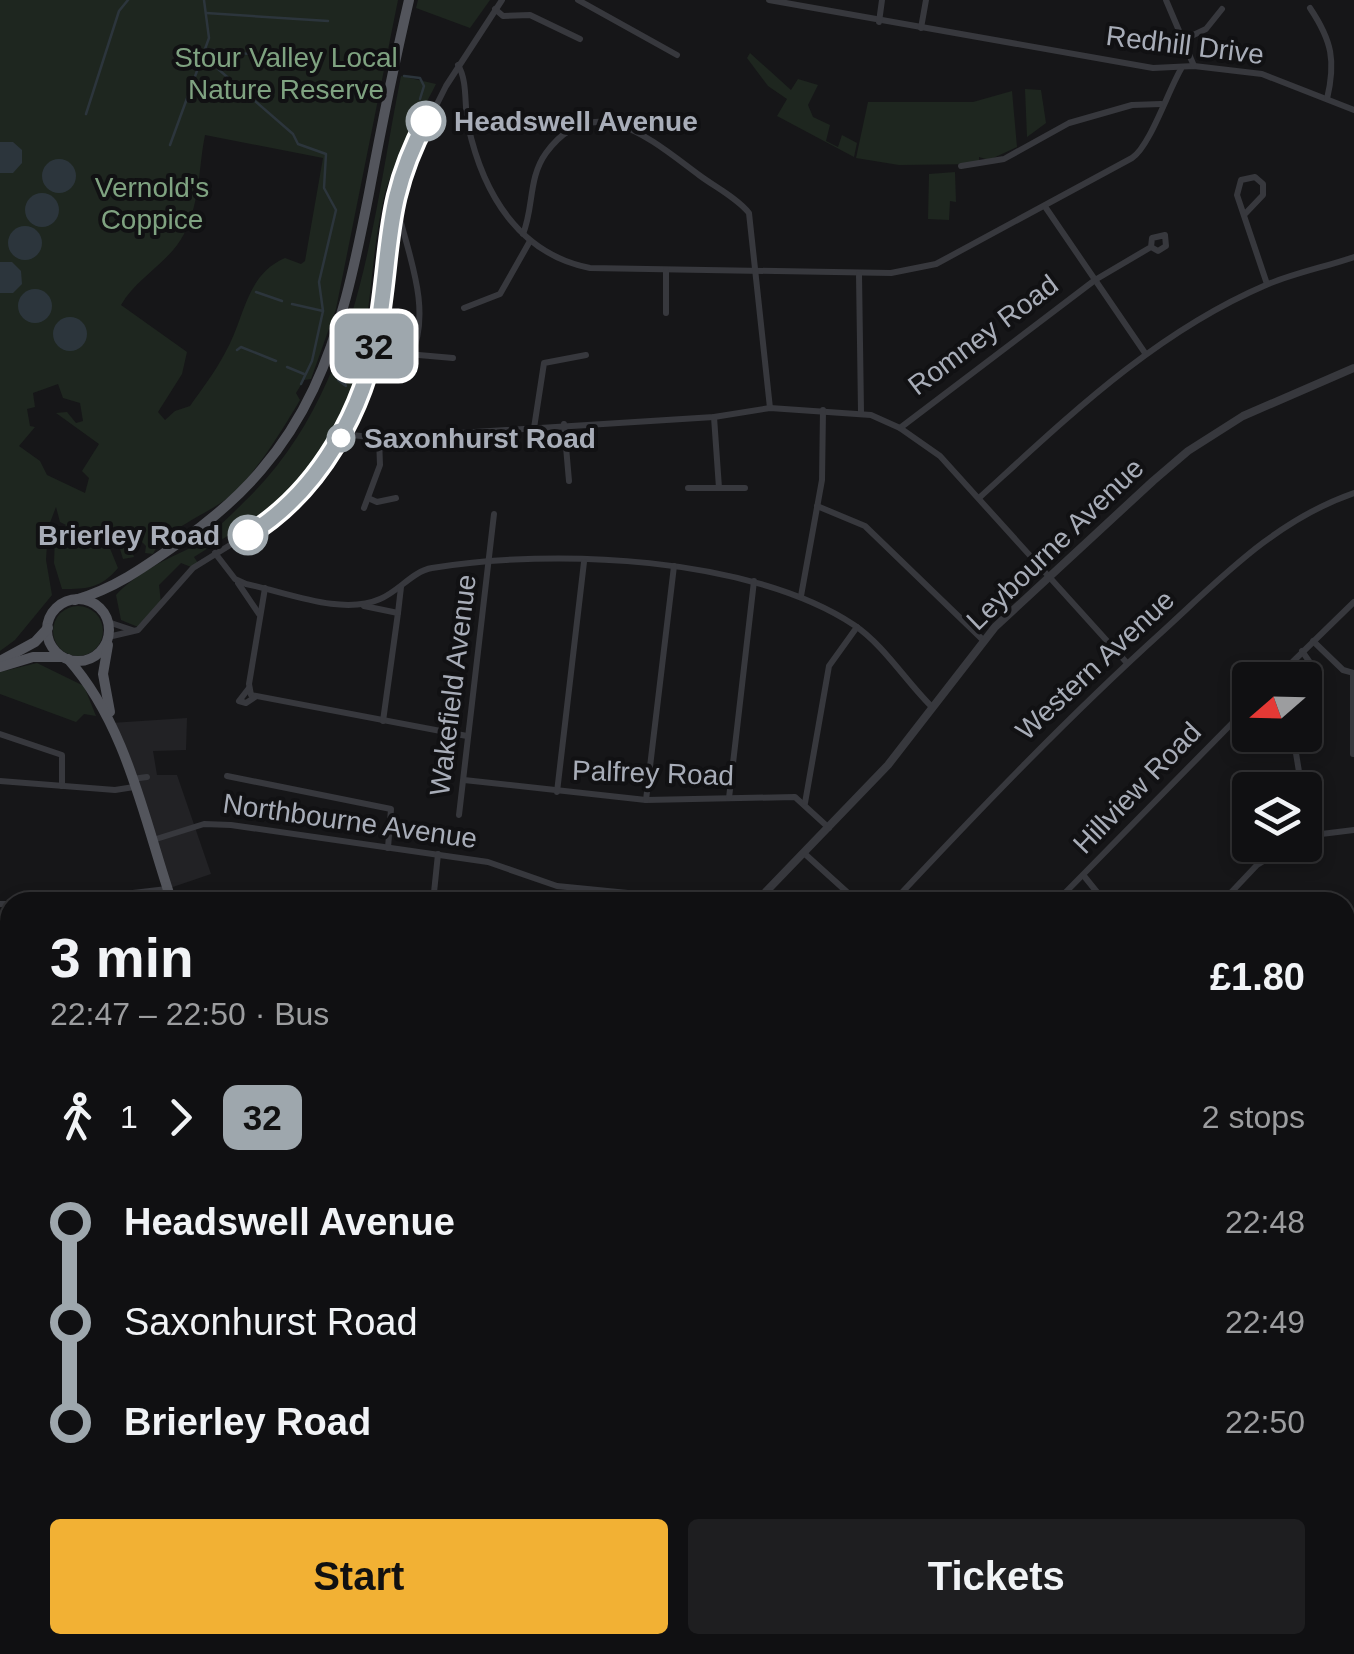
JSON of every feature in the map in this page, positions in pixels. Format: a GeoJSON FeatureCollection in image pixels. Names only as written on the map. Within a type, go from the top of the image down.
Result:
{"type":"FeatureCollection","features":[{"type":"Feature","properties":{"kind":"main road"},"geometry":{"type":"LineString","coordinates":[[0,664],[35,642],[48,628],[59,606],[121,583],[201,528],[238,495],[286,438],[326,368],[349,294],[409,0]]}},
{"type":"Feature","properties":{"kind":"main road"},"geometry":{"type":"LineString","coordinates":[[111,723],[104,674],[106,618],[121,583]]}},
{"type":"Feature","properties":{"kind":"main road"},"geometry":{"type":"LineString","coordinates":[[75,600],[92,603],[106,618]]}},
{"type":"Feature","properties":{"kind":"main road"},"geometry":{"type":"LineString","coordinates":[[48,628],[51,645],[88,680],[111,723],[168,892]]}},
{"type":"Feature","properties":{"kind":"main road"},"geometry":{"type":"LineString","coordinates":[[0,664],[33,657],[88,660],[108,639]]}},
{"type":"Feature","properties":{"kind":"street"},"geometry":{"type":"LineString","coordinates":[[108,639],[138,630],[193,568],[272,520],[320,468],[344,434],[372,352],[392,212],[414,144],[458,65],[502,0]]}},
{"type":"Feature","properties":{"kind":"street"},"geometry":{"type":"LineString","coordinates":[[578,0],[677,54]]}},
{"type":"Feature","properties":{"kind":"street","name":"Redhill Drive"},"geometry":{"type":"LineString","coordinates":[[769,0],[1153,68],[1194,66],[1262,74],[1354,110]]}},
{"type":"Feature","properties":{"kind":"street"},"geometry":{"type":"LineString","coordinates":[[878,22],[882,0]]}},
{"type":"Feature","properties":{"kind":"street"},"geometry":{"type":"LineString","coordinates":[[921,28],[926,0]]}},
{"type":"Feature","properties":{"kind":"street"},"geometry":{"type":"LineString","coordinates":[[1166,0],[1194,66]]}},
{"type":"Feature","properties":{"kind":"street"},"geometry":{"type":"LineString","coordinates":[[1185,39],[1206,29],[1222,8]]}},
{"type":"Feature","properties":{"kind":"street"},"geometry":{"type":"LineString","coordinates":[[1310,8],[1329,37],[1335,65],[1328,99]]}},
{"type":"Feature","properties":{"kind":"street"},"geometry":{"type":"LineString","coordinates":[[495,10],[502,16],[530,15],[580,39]]}},
{"type":"Feature","properties":{"kind":"street"},"geometry":{"type":"LineString","coordinates":[[458,65],[477,152],[502,209],[530,241],[566,264],[859,274],[921,270],[1046,208],[1140,153],[1181,68]]}},
{"type":"Feature","properties":{"kind":"street"},"geometry":{"type":"LineString","coordinates":[[961,166],[1004,158],[1069,122],[1132,105],[1161,104]]}},
{"type":"Feature","properties":{"kind":"street"},"geometry":{"type":"LineString","coordinates":[[522,234],[535,172],[552,145],[581,125],[614,122],[640,134],[746,209],[770,408]]}},
{"type":"Feature","properties":{"kind":"street"},"geometry":{"type":"LineString","coordinates":[[1244,215],[1263,195],[1263,184],[1254,177],[1243,178],[1238,186],[1244,215],[1267,284]]}},
{"type":"Feature","properties":{"kind":"street"},"geometry":{"type":"LineString","coordinates":[[1046,208],[1145,353]]}},
{"type":"Feature","properties":{"kind":"street"},"geometry":{"type":"LineString","coordinates":[[392,212],[400,219],[419,306],[418,340],[411,355]]}},
{"type":"Feature","properties":{"kind":"street"},"geometry":{"type":"LineString","coordinates":[[464,308],[500,294],[530,241]]}},
{"type":"Feature","properties":{"kind":"street","name":"Romney Road"},"geometry":{"type":"LineString","coordinates":[[900,428],[1094,280],[1151,247]]}},
{"type":"Feature","properties":{"kind":"street"},"geometry":{"type":"LineString","coordinates":[[979,498],[1105,383],[1145,353],[1267,284],[1354,257]]}},
{"type":"Feature","properties":{"kind":"street"},"geometry":{"type":"LineString","coordinates":[[666,270],[666,313]]}},
{"type":"Feature","properties":{"kind":"street"},"geometry":{"type":"LineString","coordinates":[[859,274],[861,413]]}},
{"type":"Feature","properties":{"kind":"street"},"geometry":{"type":"LineString","coordinates":[[372,352],[453,358]]}},
{"type":"Feature","properties":{"kind":"street"},"geometry":{"type":"LineString","coordinates":[[534,428],[544,363],[586,355]]}},
{"type":"Feature","properties":{"kind":"street","name":"Leybourne Avenue"},"geometry":{"type":"LineString","coordinates":[[766,892],[830,829],[933,708],[983,640],[1049,576],[1203,440],[1260,408],[1354,368]]}},
{"type":"Feature","properties":{"kind":"street"},"geometry":{"type":"LineString","coordinates":[[344,434],[379,438],[714,418],[770,408],[861,413],[900,428],[930,447],[1127,662]]}},
{"type":"Feature","properties":{"kind":"street"},"geometry":{"type":"LineString","coordinates":[[802,596],[822,480],[822,410]]}},
{"type":"Feature","properties":{"kind":"street"},"geometry":{"type":"LineString","coordinates":[[714,418],[720,488]]}},
{"type":"Feature","properties":{"kind":"street"},"geometry":{"type":"LineString","coordinates":[[564,424],[569,481]]}},
{"type":"Feature","properties":{"kind":"street"},"geometry":{"type":"LineString","coordinates":[[364,508],[380,465],[379,438]]}},
{"type":"Feature","properties":{"kind":"street"},"geometry":{"type":"LineString","coordinates":[[688,488],[745,488]]}},
{"type":"Feature","properties":{"kind":"street","name":"Western Avenue"},"geometry":{"type":"LineString","coordinates":[[902,892],[1010,777],[1127,662],[1270,536],[1316,508],[1354,494]]}},
{"type":"Feature","properties":{"kind":"street"},"geometry":{"type":"LineString","coordinates":[[368,498],[377,502],[396,498]]}},
{"type":"Feature","properties":{"kind":"street"},"geometry":{"type":"LineString","coordinates":[[817,506],[865,526],[983,640]]}},
{"type":"Feature","properties":{"kind":"street","name":"Wakefield Avenue"},"geometry":{"type":"LineString","coordinates":[[459,814],[494,514]]}},
{"type":"Feature","properties":{"kind":"street"},"geometry":{"type":"LineString","coordinates":[[215,553],[260,615]]}},
{"type":"Feature","properties":{"kind":"street"},"geometry":{"type":"LineString","coordinates":[[362,606],[426,569],[491,561],[674,566],[754,581],[802,596],[858,627],[933,708]]}},
{"type":"Feature","properties":{"kind":"street"},"geometry":{"type":"LineString","coordinates":[[557,792],[584,562]]}},
{"type":"Feature","properties":{"kind":"street"},"geometry":{"type":"LineString","coordinates":[[646,800],[674,566]]}},
{"type":"Feature","properties":{"kind":"street"},"geometry":{"type":"LineString","coordinates":[[235,579],[398,613]]}},
{"type":"Feature","properties":{"kind":"street"},"geometry":{"type":"LineString","coordinates":[[729,798],[754,581]]}},
{"type":"Feature","properties":{"kind":"street"},"geometry":{"type":"LineString","coordinates":[[383,721],[400,586]]}},
{"type":"Feature","properties":{"kind":"street"},"geometry":{"type":"LineString","coordinates":[[265,588],[249,688],[239,701],[246,703],[255,697],[468,736]]}},
{"type":"Feature","properties":{"kind":"street"},"geometry":{"type":"LineString","coordinates":[[1291,662],[1354,602]]}},
{"type":"Feature","properties":{"kind":"street"},"geometry":{"type":"LineString","coordinates":[[106,618],[138,630]]}},
{"type":"Feature","properties":{"kind":"street"},"geometry":{"type":"LineString","coordinates":[[830,829],[806,803],[829,666],[858,627]]}},
{"type":"Feature","properties":{"kind":"street"},"geometry":{"type":"LineString","coordinates":[[1314,641],[1343,670],[1353,674],[1353,754]]}},
{"type":"Feature","properties":{"kind":"street"},"geometry":{"type":"LineString","coordinates":[[1302,651],[1310,662]]}},
{"type":"Feature","properties":{"kind":"street"},"geometry":{"type":"LineString","coordinates":[[249,688],[255,697]]}},
{"type":"Feature","properties":{"kind":"street","name":"Hillview Road"},"geometry":{"type":"LineString","coordinates":[[1067,892],[1232,724]]}},
{"type":"Feature","properties":{"kind":"street"},"geometry":{"type":"LineString","coordinates":[[0,734],[62,755],[62,786]]}},
{"type":"Feature","properties":{"kind":"street"},"geometry":{"type":"LineString","coordinates":[[234,766],[230,777],[391,809],[388,848]]}},
{"type":"Feature","properties":{"kind":"street"},"geometry":{"type":"LineString","coordinates":[[0,781],[116,790],[147,776]]}},
{"type":"Feature","properties":{"kind":"street","name":"Palfrey Road"},"geometry":{"type":"LineString","coordinates":[[464,780],[646,800],[795,797],[806,803]]}},
{"type":"Feature","properties":{"kind":"street","name":"Northbourne Avenue"},"geometry":{"type":"LineString","coordinates":[[152,841],[204,824],[488,862],[557,886],[618,892]]}},
{"type":"Feature","properties":{"kind":"street"},"geometry":{"type":"LineString","coordinates":[[1322,834],[1354,830]]}},
{"type":"Feature","properties":{"kind":"street"},"geometry":{"type":"LineString","coordinates":[[435,892],[438,854]]}},
{"type":"Feature","properties":{"kind":"street"},"geometry":{"type":"LineString","coordinates":[[806,854],[847,892]]}},
{"type":"Feature","properties":{"kind":"street"},"geometry":{"type":"LineString","coordinates":[[1232,892],[1263,862]]}},
{"type":"Feature","properties":{"kind":"street"},"geometry":{"type":"LineString","coordinates":[[1084,876],[1097,892]]}},
{"type":"Feature","properties":{"kind":"street"},"geometry":{"type":"LineString","coordinates":[[141,892],[167,889]]}},
{"type":"Feature","properties":{"kind":"shaded area"},"geometry":{"type":"Polygon","coordinates":[[[0,142],[13,142],[22,150],[22,163],[13,173],[0,173],[0,142]]]}},
{"type":"Feature","properties":{"kind":"shaded area"},"geometry":{"type":"Polygon","coordinates":[[[59,159],[71,164],[76,176],[71,188],[59,193],[47,188],[42,176],[47,164],[59,159]]]}},
{"type":"Feature","properties":{"kind":"shaded area"},"geometry":{"type":"Polygon","coordinates":[[[42,193],[54,198],[59,210],[54,222],[42,227],[30,222],[25,210],[30,198],[42,193]]]}},
{"type":"Feature","properties":{"kind":"shaded area"},"geometry":{"type":"Polygon","coordinates":[[[25,226],[37,231],[42,243],[37,255],[25,260],[13,255],[8,243],[13,231],[25,226]]]}},
{"type":"Feature","properties":{"kind":"shaded area"},"geometry":{"type":"Polygon","coordinates":[[[0,262],[12,262],[21,271],[22,284],[13,293],[0,293],[0,262]]]}},
{"type":"Feature","properties":{"kind":"shaded area"},"geometry":{"type":"Polygon","coordinates":[[[35,289],[47,294],[52,306],[47,318],[35,323],[23,318],[18,306],[23,294],[35,289]]]}},
{"type":"Feature","properties":{"kind":"shaded area"},"geometry":{"type":"Polygon","coordinates":[[[70,317],[82,322],[87,334],[82,346],[70,351],[58,346],[53,334],[58,322],[70,317]]]}},
{"type":"Feature","properties":{"kind":"shaded area"},"geometry":{"type":"Polygon","coordinates":[[[187,718],[186,750],[153,751],[157,775],[177,775],[211,874],[167,889],[111,723],[187,718]]]}},
{"type":"Feature","properties":{"kind":"green space"},"geometry":{"type":"Polygon","coordinates":[[[0,0],[398,0],[336,309],[311,379],[304,380],[296,393],[300,400],[254,471],[231,495],[173,532],[153,554],[145,553],[146,546],[133,533],[128,539],[134,557],[123,559],[120,549],[109,546],[118,568],[93,586],[62,589],[54,563],[55,535],[66,525],[60,522],[56,507],[48,528],[46,560],[52,595],[15,640],[0,651],[0,0]],[[205,135],[196,197],[184,234],[121,305],[187,352],[182,374],[158,412],[165,420],[190,406],[213,374],[262,275],[285,258],[301,264],[305,261],[323,158],[205,135]],[[58,384],[33,393],[35,407],[27,409],[30,426],[35,427],[19,446],[40,461],[47,475],[85,493],[89,478],[82,471],[99,444],[56,413],[67,412],[76,423],[83,421],[80,403],[63,398],[58,384]]]}},
{"type":"Feature","properties":{"kind":"green space"},"geometry":{"type":"Polygon","coordinates":[[[418,0],[490,0],[470,28],[416,8],[418,0]]]}},
{"type":"Feature","properties":{"kind":"green space"},"geometry":{"type":"Polygon","coordinates":[[[750,53],[791,90],[798,79],[818,85],[808,105],[813,117],[830,125],[826,141],[838,147],[842,135],[857,143],[854,157],[777,116],[787,99],[768,86],[747,58],[750,53]]]}},
{"type":"Feature","properties":{"kind":"green space"},"geometry":{"type":"Polygon","coordinates":[[[401,76],[436,84],[387,187],[357,377],[336,433],[292,489],[194,557],[198,563],[191,567],[181,563],[159,585],[161,603],[138,627],[121,620],[116,595],[140,575],[192,547],[223,523],[282,459],[313,411],[355,304],[401,76]]]}},
{"type":"Feature","properties":{"kind":"green space"},"geometry":{"type":"Polygon","coordinates":[[[1025,89],[1041,90],[1046,123],[1027,137],[1025,89]]]}},
{"type":"Feature","properties":{"kind":"green space"},"geometry":{"type":"Polygon","coordinates":[[[1012,91],[1017,147],[989,160],[979,157],[979,164],[899,165],[856,158],[868,102],[973,102],[1012,91]]]}},
{"type":"Feature","properties":{"kind":"green space"},"geometry":{"type":"Polygon","coordinates":[[[955,172],[956,202],[950,201],[949,220],[928,219],[929,174],[955,172]]]}},
{"type":"Feature","properties":{"kind":"green space"},"geometry":{"type":"Polygon","coordinates":[[[78,606],[96,613],[103,631],[96,649],[78,656],[60,649],[53,631],[60,613],[78,606]]]}},
{"type":"Feature","properties":{"kind":"green space"},"geometry":{"type":"Polygon","coordinates":[[[37,663],[84,686],[96,716],[84,714],[76,722],[0,694],[0,672],[37,663]]]}},
{"type":"Feature","properties":{"kind":"waterway"},"geometry":{"type":"LineString","coordinates":[[86,114],[119,11],[128,0]]}},
{"type":"Feature","properties":{"kind":"waterway"},"geometry":{"type":"LineString","coordinates":[[170,145],[209,38],[204,0]]}},
{"type":"Feature","properties":{"kind":"waterway"},"geometry":{"type":"LineString","coordinates":[[206,13],[328,21]]}},
{"type":"Feature","properties":{"kind":"waterway"},"geometry":{"type":"LineString","coordinates":[[205,49],[322,62]]}},
{"type":"Feature","properties":{"kind":"waterway"},"geometry":{"type":"LineString","coordinates":[[203,56],[293,134],[298,144],[326,154],[324,188],[336,210],[319,282],[323,311],[292,304]]}},
{"type":"Feature","properties":{"kind":"waterway"},"geometry":{"type":"LineString","coordinates":[[404,76],[420,78],[424,86],[420,99]]}},
{"type":"Feature","properties":{"kind":"waterway"},"geometry":{"type":"LineString","coordinates":[[256,292],[282,301]]}},
{"type":"Feature","properties":{"kind":"waterway"},"geometry":{"type":"LineString","coordinates":[[301,384],[312,361],[323,311]]}},
{"type":"Feature","properties":{"kind":"waterway"},"geometry":{"type":"LineString","coordinates":[[343,380],[346,386],[338,380],[356,346]]}},
{"type":"Feature","properties":{"kind":"waterway"},"geometry":{"type":"LineString","coordinates":[[237,350],[241,347],[276,361]]}},
{"type":"Feature","properties":{"kind":"waterway"},"geometry":{"type":"LineString","coordinates":[[287,367],[304,374]]}},
{"type":"Feature","properties":{"kind":"bus line","name":"32"},"geometry":{"type":"LineString","coordinates":[[248,535],[282,510],[330,456],[344,434],[378,326],[384,260],[400,178],[426,121]]}},
{"type":"Feature","properties":{"kind":"place","name":"Headswell Avenue"},"geometry":{"type":"Point","coordinates":[426,121]}},
{"type":"Feature","properties":{"kind":"place","name":"Saxonhurst Road"},"geometry":{"type":"Point","coordinates":[341,438]}},
{"type":"Feature","properties":{"kind":"place","name":"Brierley Road"},"geometry":{"type":"Point","coordinates":[248,535]}},
{"type":"Feature","properties":{"kind":"park label","name":"Stour Valley Local Nature Reserve"},"geometry":{"type":"Point","coordinates":[286,73]}},
{"type":"Feature","properties":{"kind":"park label","name":"Vernold's Coppice"},"geometry":{"type":"Point","coordinates":[152,203]}}]}
